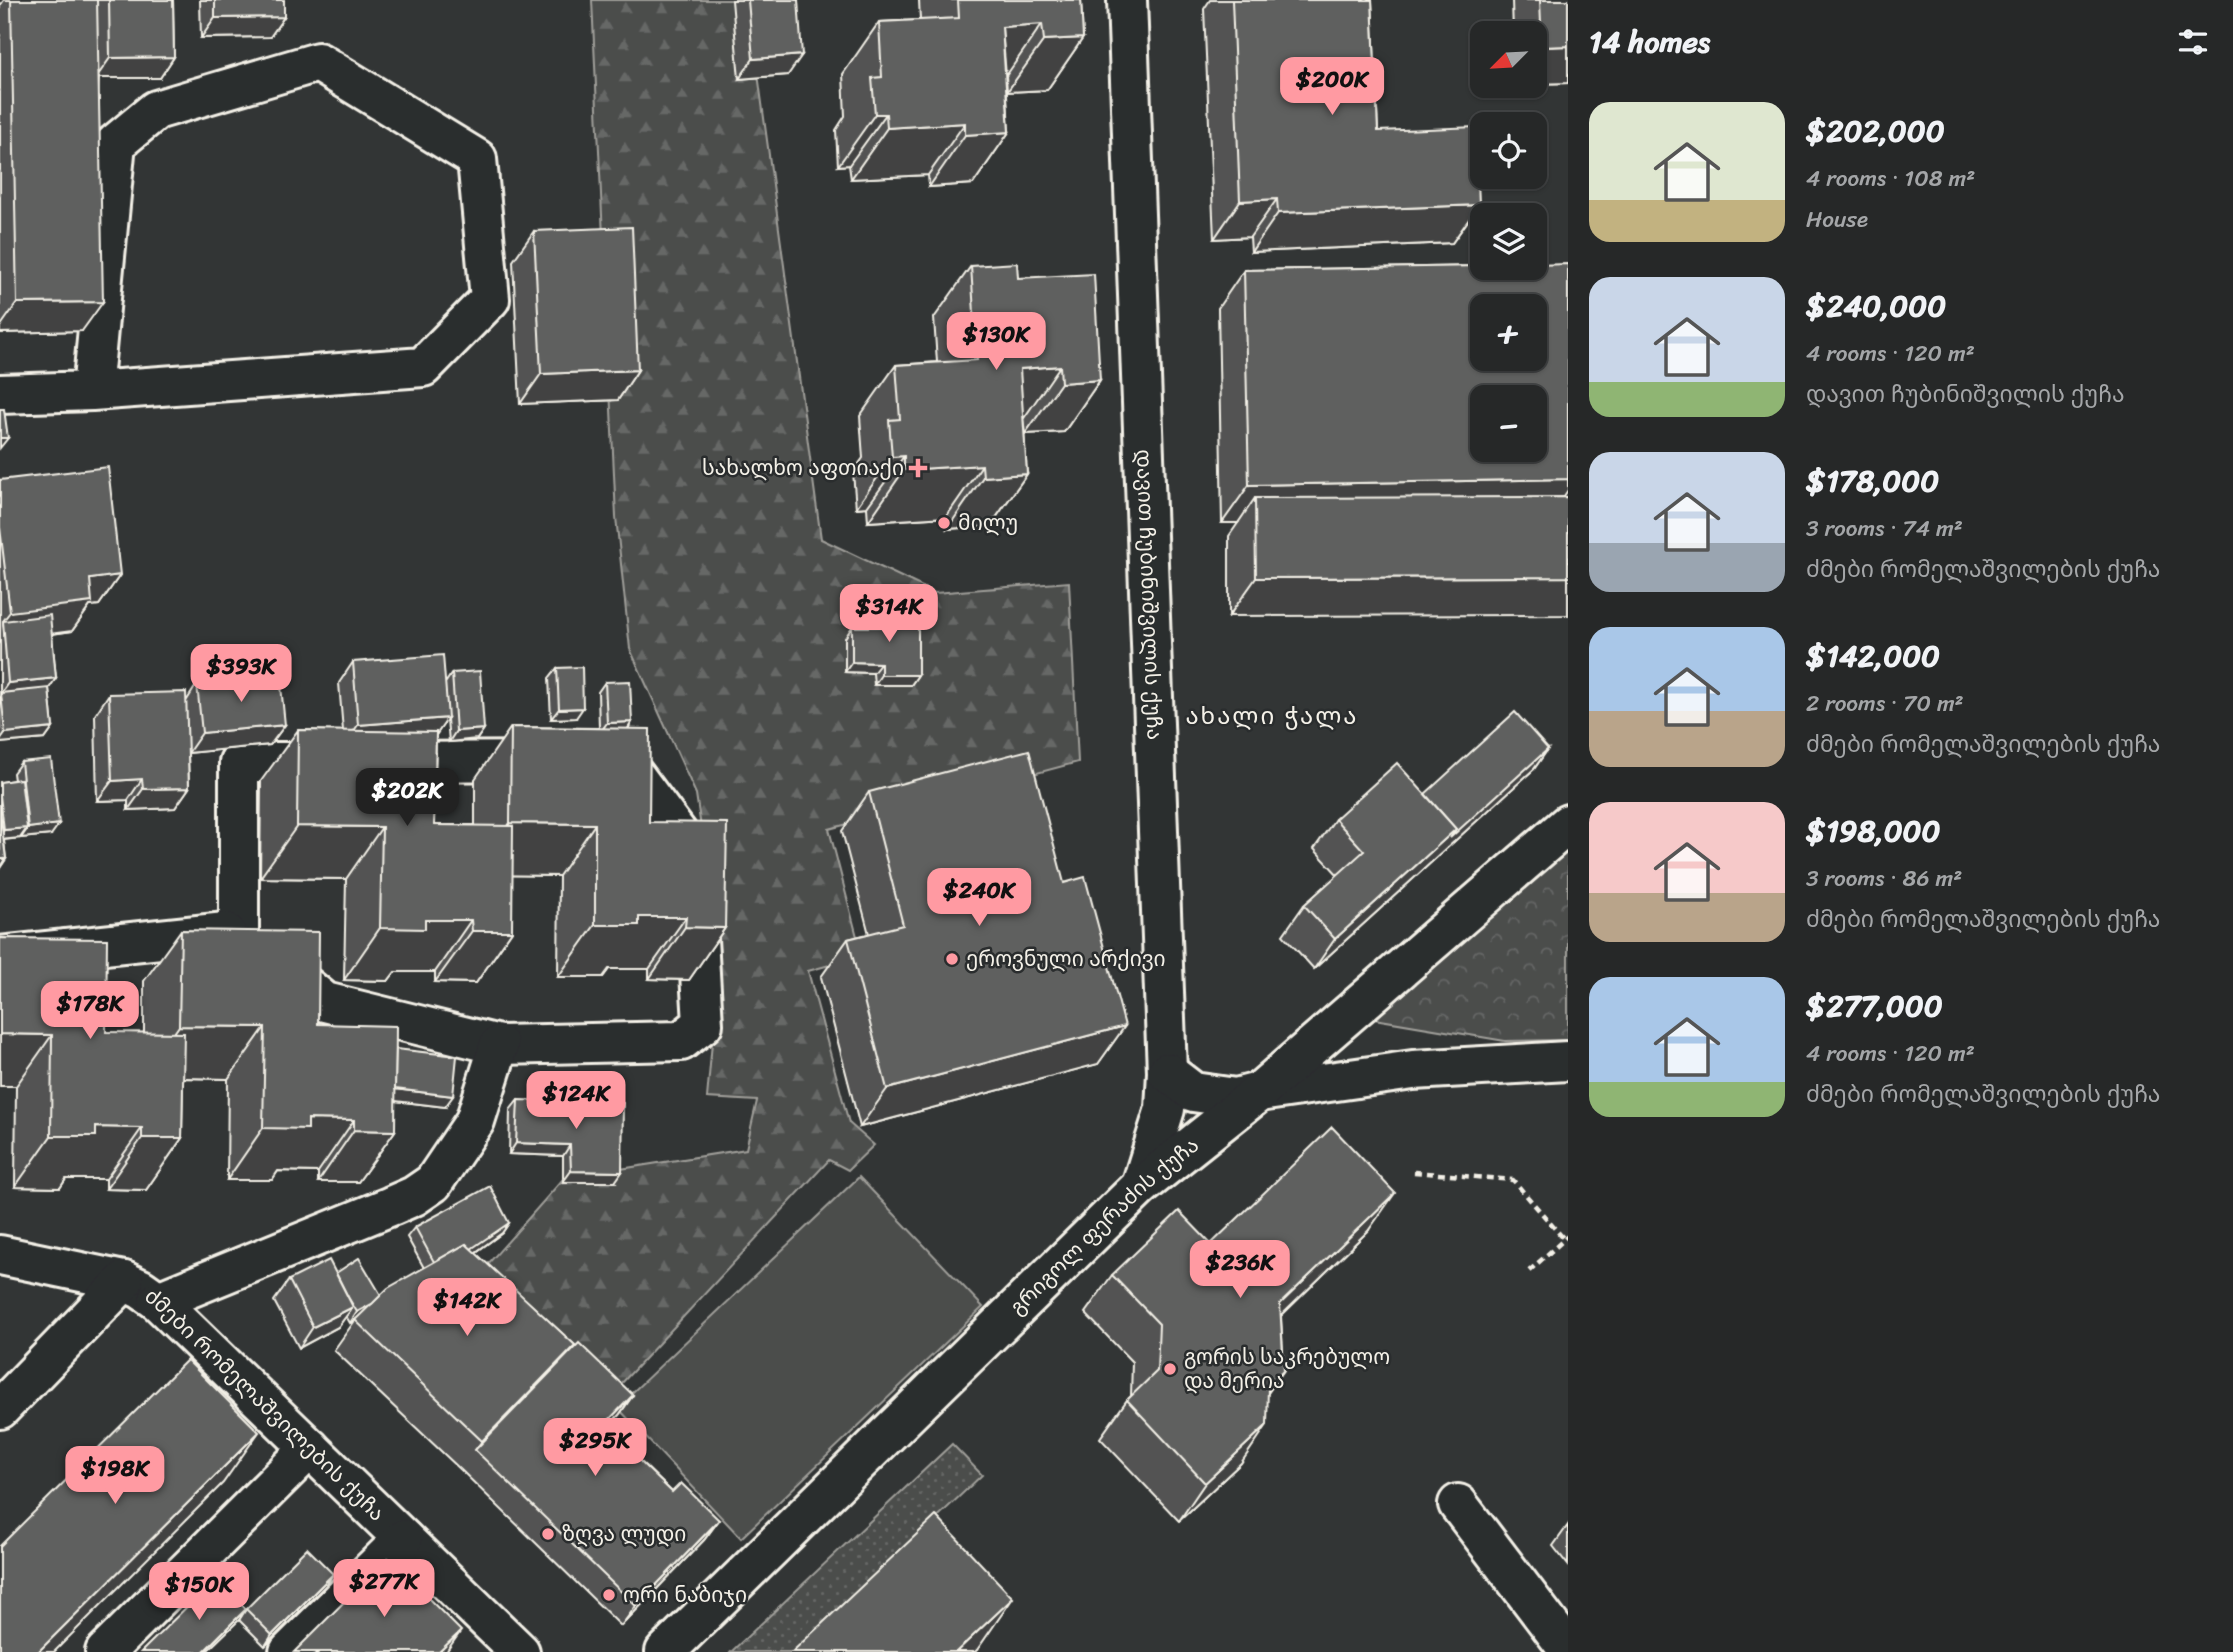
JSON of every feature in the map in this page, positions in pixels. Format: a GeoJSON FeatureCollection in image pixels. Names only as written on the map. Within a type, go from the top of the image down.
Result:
{"type":"FeatureCollection","features":[{"type":"Feature","properties":{"kind":"street","name":"დავით ჩუბინიშვილის ქუჩა"},"geometry":{"type":"LineString","coordinates":[[1127,0],[1167,1072],[1165,1109],[1141,1186]]}},
{"type":"Feature","properties":{"kind":"street"},"geometry":{"type":"LineString","coordinates":[[0,394],[92,391],[423,367],[490,299],[477,159],[318,62],[156,110],[116,142],[92,391]]}},
{"type":"Feature","properties":{"kind":"street"},"geometry":{"type":"LineString","coordinates":[[0,956],[239,931],[326,1002],[499,1045],[681,1041],[703,1024],[693,854],[622,760],[239,762],[239,931]]}},
{"type":"Feature","properties":{"kind":"street","name":"გრიგოლ ფერაძის ქუჩა"},"geometry":{"type":"LineString","coordinates":[[665,1652],[1141,1186],[1259,1092],[1568,824]]}},
{"type":"Feature","properties":{"kind":"street"},"geometry":{"type":"LineString","coordinates":[[158,1301],[391,1206],[414,1196],[433,1183],[475,1121],[499,1045]]}},
{"type":"Feature","properties":{"kind":"street"},"geometry":{"type":"LineString","coordinates":[[1167,1072],[1193,1092],[1236,1098],[1259,1092],[1412,1070],[1568,1061]]}},
{"type":"Feature","properties":{"kind":"street","name":"ძმები რომელაშვილების ქუჩა"},"geometry":{"type":"LineString","coordinates":[[0,1255],[124,1281],[158,1301],[520,1652]]}},
{"type":"Feature","properties":{"kind":"street"},"geometry":{"type":"LineString","coordinates":[[0,1409],[124,1281]]}},
{"type":"Feature","properties":{"kind":"street"},"geometry":{"type":"LineString","coordinates":[[105,1652],[310,1448]]}},
{"type":"Feature","properties":{"kind":"street"},"geometry":{"type":"LineString","coordinates":[[1458,1504],[1568,1649]]}},
{"type":"Feature","properties":{"kind":"street"},"geometry":{"type":"LineString","coordinates":[[289,1652],[403,1539]]}},
{"type":"Feature","properties":{"kind":"path"},"geometry":{"type":"LineString","coordinates":[[1414,1172],[1513,1180],[1566,1238],[1529,1271]]}},
{"type":"Feature","properties":{"kind":"green space"},"geometry":{"type":"Polygon","coordinates":[[[592,0],[748,0],[821,539],[935,593],[1069,582],[1078,762],[829,829],[862,956],[808,971],[849,1123],[874,1145],[848,1170],[829,1160],[607,1399],[464,1272],[488,1264],[564,1178],[746,1149],[757,1101],[707,1098],[720,954],[696,794],[630,649],[616,517],[592,0]]]}},
{"type":"Feature","properties":{"kind":"green space"},"geometry":{"type":"Polygon","coordinates":[[[1568,836],[1568,1040],[1505,1041],[1357,1016],[1568,836]]]}},
{"type":"Feature","properties":{"kind":"green space"},"geometry":{"type":"Polygon","coordinates":[[[859,1177],[983,1307],[741,1538],[617,1407],[859,1177]]]}},
{"type":"Feature","properties":{"kind":"green space"},"geometry":{"type":"Polygon","coordinates":[[[952,1444],[982,1475],[795,1652],[731,1652],[952,1444]]]}},
{"type":"Feature","properties":{"kind":"building"},"geometry":{"type":"Polygon","coordinates":[[[11,0],[97,0],[103,302],[17,303],[11,0]]]}},
{"type":"Feature","properties":{"kind":"building"},"geometry":{"type":"Polygon","coordinates":[[[109,0],[173,0],[174,57],[110,58],[109,0]]]}},
{"type":"Feature","properties":{"kind":"building"},"geometry":{"type":"Polygon","coordinates":[[[215,0],[284,0],[284,17],[215,18],[215,0]]]}},
{"type":"Feature","properties":{"kind":"building"},"geometry":{"type":"Polygon","coordinates":[[[748,0],[798,0],[802,55],[753,59],[748,0]]]}},
{"type":"Feature","properties":{"kind":"building"},"geometry":{"type":"Polygon","coordinates":[[[958,0],[1081,0],[1083,38],[1044,40],[1042,24],[1002,27],[1009,132],[965,135],[965,123],[887,128],[886,114],[875,114],[872,78],[882,77],[879,22],[959,18],[958,0]]]}},
{"type":"Feature","properties":{"kind":"building"},"geometry":{"type":"Polygon","coordinates":[[[1232,0],[1372,0],[1378,131],[1470,127],[1470,189],[1478,189],[1479,203],[1278,213],[1277,199],[1240,201],[1232,0]]]}},
{"type":"Feature","properties":{"kind":"building"},"geometry":{"type":"Polygon","coordinates":[[[1540,0],[1568,0],[1568,46],[1547,47],[1547,21],[1541,21],[1540,0]]]}},
{"type":"Feature","properties":{"kind":"building"},"geometry":{"type":"Polygon","coordinates":[[[632,227],[638,370],[541,374],[534,231],[632,227]]]}},
{"type":"Feature","properties":{"kind":"building"},"geometry":{"type":"Polygon","coordinates":[[[1017,263],[1018,278],[1094,274],[1100,380],[1061,383],[1060,366],[1020,369],[1027,474],[983,477],[982,465],[904,470],[904,456],[892,457],[889,420],[900,419],[896,365],[977,360],[971,266],[1017,263]]]}},
{"type":"Feature","properties":{"kind":"building"},"geometry":{"type":"Polygon","coordinates":[[[1568,264],[1568,479],[1249,485],[1244,270],[1470,266],[1470,280],[1547,280],[1547,265],[1568,264]]]}},
{"type":"Feature","properties":{"kind":"building"},"geometry":{"type":"Polygon","coordinates":[[[0,409],[4,409],[8,438],[0,438],[0,409]]]}},
{"type":"Feature","properties":{"kind":"building"},"geometry":{"type":"Polygon","coordinates":[[[108,467],[120,575],[90,579],[92,602],[10,612],[0,527],[0,480],[108,467]]]}},
{"type":"Feature","properties":{"kind":"building"},"geometry":{"type":"Polygon","coordinates":[[[1568,497],[1568,577],[1256,578],[1255,498],[1568,497]]]}},
{"type":"Feature","properties":{"kind":"building"},"geometry":{"type":"Polygon","coordinates":[[[918,613],[918,675],[881,675],[881,663],[852,662],[852,627],[881,627],[880,614],[918,613]]]}},
{"type":"Feature","properties":{"kind":"building"},"geometry":{"type":"Polygon","coordinates":[[[50,615],[56,678],[8,683],[3,621],[50,615]]]}},
{"type":"Feature","properties":{"kind":"building"},"geometry":{"type":"Polygon","coordinates":[[[443,655],[448,718],[358,725],[353,662],[443,655]]]}},
{"type":"Feature","properties":{"kind":"building"},"geometry":{"type":"Polygon","coordinates":[[[582,667],[583,708],[559,709],[557,668],[582,667]]]}},
{"type":"Feature","properties":{"kind":"building"},"geometry":{"type":"Polygon","coordinates":[[[480,671],[484,729],[456,731],[452,673],[480,671]]]}},
{"type":"Feature","properties":{"kind":"building"},"geometry":{"type":"Polygon","coordinates":[[[280,676],[285,725],[202,733],[197,684],[280,676]]]}},
{"type":"Feature","properties":{"kind":"building"},"geometry":{"type":"Polygon","coordinates":[[[630,681],[632,722],[607,723],[605,682],[630,681]]]}},
{"type":"Feature","properties":{"kind":"building"},"geometry":{"type":"Polygon","coordinates":[[[49,688],[53,728],[5,733],[1,693],[49,688]]]}},
{"type":"Feature","properties":{"kind":"building"},"geometry":{"type":"Polygon","coordinates":[[[186,692],[189,788],[143,789],[142,779],[112,781],[109,694],[186,692]]]}},
{"type":"Feature","properties":{"kind":"building"},"geometry":{"type":"Polygon","coordinates":[[[1515,712],[1548,749],[1450,838],[1456,829],[1425,794],[1515,712]]]}},
{"type":"Feature","properties":{"kind":"building"},"geometry":{"type":"Polygon","coordinates":[[[511,727],[650,729],[649,822],[727,823],[725,928],[685,927],[686,917],[639,917],[639,925],[595,925],[595,824],[510,823],[511,727]]]}},
{"type":"Feature","properties":{"kind":"building"},"geometry":{"type":"Polygon","coordinates":[[[298,730],[436,732],[434,825],[513,826],[512,931],[472,931],[471,920],[425,920],[425,929],[380,928],[382,827],[297,826],[298,730]]]}},
{"type":"Feature","properties":{"kind":"building"},"geometry":{"type":"Polygon","coordinates":[[[1029,750],[1064,883],[1085,877],[1125,1026],[887,1089],[848,939],[903,925],[869,792],[1029,750]]]}},
{"type":"Feature","properties":{"kind":"building"},"geometry":{"type":"Polygon","coordinates":[[[51,759],[59,824],[28,828],[21,762],[51,759]]]}},
{"type":"Feature","properties":{"kind":"building"},"geometry":{"type":"Polygon","coordinates":[[[1397,763],[1456,829],[1335,939],[1304,905],[1364,851],[1335,819],[1397,763]]]}},
{"type":"Feature","properties":{"kind":"building"},"geometry":{"type":"Polygon","coordinates":[[[21,779],[27,828],[4,830],[0,782],[21,779]]]}},
{"type":"Feature","properties":{"kind":"building"},"geometry":{"type":"Polygon","coordinates":[[[0,810],[6,859],[0,859],[0,810]]]}},
{"type":"Feature","properties":{"kind":"building"},"geometry":{"type":"Polygon","coordinates":[[[181,930],[319,932],[318,1024],[396,1026],[395,1131],[354,1130],[354,1120],[308,1119],[308,1129],[263,1128],[265,1027],[179,1026],[181,930]]]}},
{"type":"Feature","properties":{"kind":"building"},"geometry":{"type":"Polygon","coordinates":[[[0,938],[107,939],[106,1032],[184,1033],[182,1138],[142,1138],[142,1128],[96,1127],[96,1136],[51,1136],[52,1035],[0,1034],[0,938]]]}},
{"type":"Feature","properties":{"kind":"building"},"geometry":{"type":"Polygon","coordinates":[[[396,1049],[457,1056],[453,1096],[395,1089],[396,1049]]]}},
{"type":"Feature","properties":{"kind":"building"},"geometry":{"type":"Polygon","coordinates":[[[518,1100],[623,1103],[622,1172],[571,1171],[570,1145],[516,1143],[518,1100]]]}},
{"type":"Feature","properties":{"kind":"building"},"geometry":{"type":"Polygon","coordinates":[[[1332,1127],[1395,1193],[1280,1304],[1284,1370],[1268,1387],[1267,1425],[1205,1483],[1127,1400],[1157,1371],[1159,1324],[1112,1275],[1179,1211],[1211,1244],[1332,1127]]]}},
{"type":"Feature","properties":{"kind":"building"},"geometry":{"type":"Polygon","coordinates":[[[490,1186],[509,1223],[471,1249],[466,1244],[434,1262],[415,1227],[490,1186]]]}},
{"type":"Feature","properties":{"kind":"building"},"geometry":{"type":"Polygon","coordinates":[[[466,1244],[575,1345],[482,1441],[355,1320],[388,1288],[466,1244]]]}},
{"type":"Feature","properties":{"kind":"building"},"geometry":{"type":"Polygon","coordinates":[[[359,1258],[381,1295],[372,1304],[357,1312],[336,1273],[359,1258]]]}},
{"type":"Feature","properties":{"kind":"building"},"geometry":{"type":"Polygon","coordinates":[[[329,1260],[353,1307],[313,1327],[289,1280],[329,1260]]]}},
{"type":"Feature","properties":{"kind":"building"},"geometry":{"type":"Polygon","coordinates":[[[579,1343],[633,1395],[603,1426],[672,1492],[681,1483],[719,1520],[636,1606],[475,1450],[579,1343]]]}},
{"type":"Feature","properties":{"kind":"building"},"geometry":{"type":"Polygon","coordinates":[[[187,1360],[259,1432],[38,1652],[0,1652],[0,1546],[187,1360]]]}},
{"type":"Feature","properties":{"kind":"building"},"geometry":{"type":"Polygon","coordinates":[[[936,1516],[1013,1598],[956,1652],[792,1652],[936,1516]]]}},
{"type":"Feature","properties":{"kind":"building"},"geometry":{"type":"Polygon","coordinates":[[[307,1548],[333,1574],[272,1635],[246,1609],[307,1548]]]}},
{"type":"Feature","properties":{"kind":"building"},"geometry":{"type":"Polygon","coordinates":[[[388,1558],[461,1631],[439,1652],[294,1652],[388,1558]]]}},
{"type":"Feature","properties":{"kind":"building"},"geometry":{"type":"Polygon","coordinates":[[[215,1579],[246,1609],[203,1652],[141,1652],[215,1579]]]}},
{"type":"Feature","properties":{"kind":"place","name":"სახალხო აფთიაქი"},"geometry":{"type":"Point","coordinates":[918,468]}},
{"type":"Feature","properties":{"kind":"place","name":"მილუ"},"geometry":{"type":"Point","coordinates":[944,523]}},
{"type":"Feature","properties":{"kind":"place","name":"ეროვნული არქივი"},"geometry":{"type":"Point","coordinates":[952,959]}},
{"type":"Feature","properties":{"kind":"place","name":"გორის საკრებულო და მერია"},"geometry":{"type":"Point","coordinates":[1170,1369]}},
{"type":"Feature","properties":{"kind":"place","name":"ზღვა ლუდი"},"geometry":{"type":"Point","coordinates":[548,1534]}},
{"type":"Feature","properties":{"kind":"place","name":"ორი ნაბიჯი"},"geometry":{"type":"Point","coordinates":[609,1595]}},
{"type":"Feature","properties":{"kind":"district","name":"ახალი ჭალა"},"geometry":{"type":"Point","coordinates":[1272,716]}}]}
